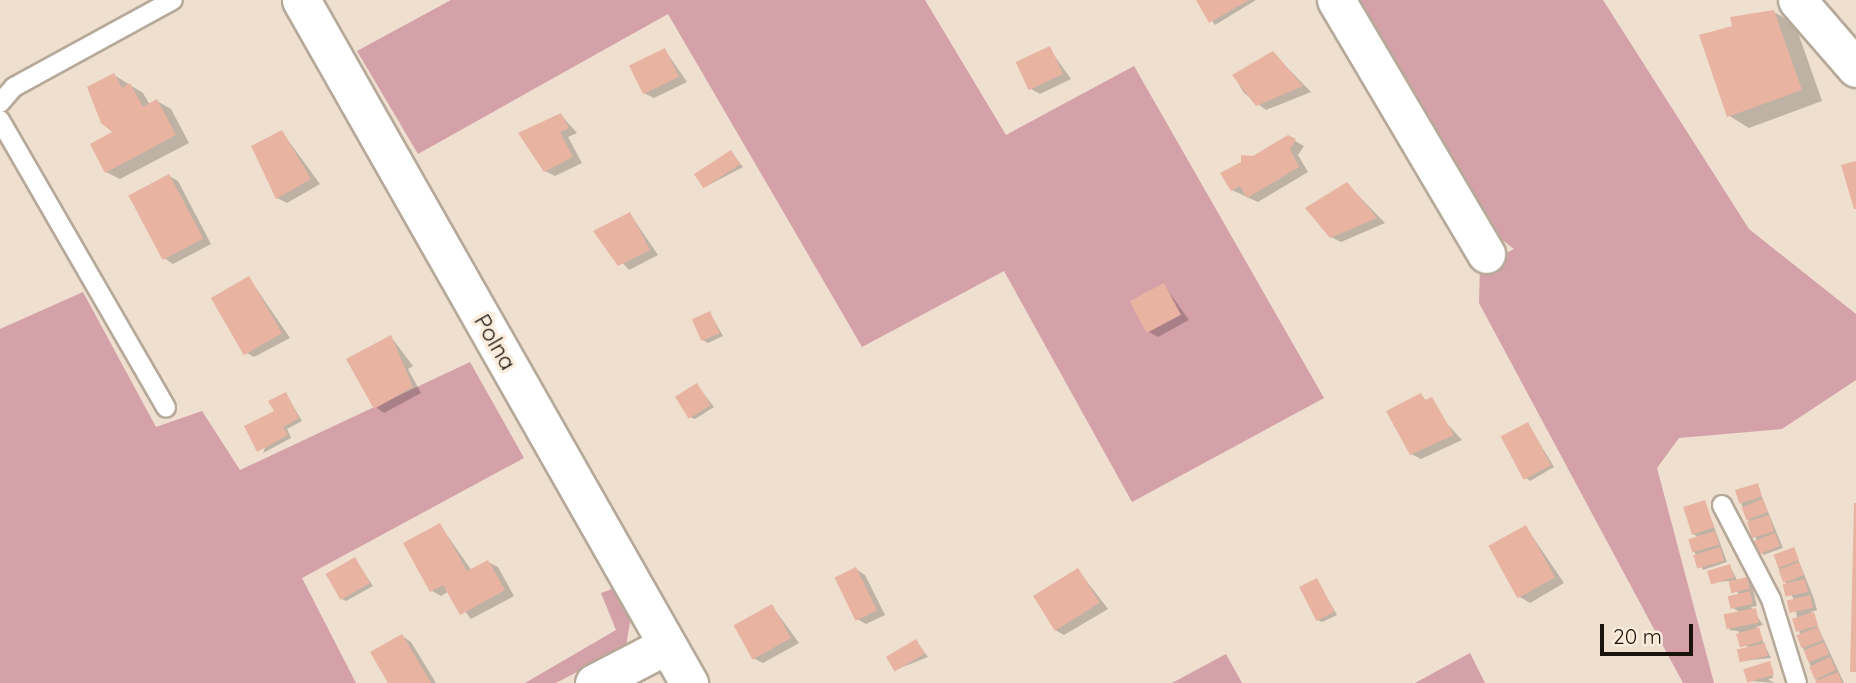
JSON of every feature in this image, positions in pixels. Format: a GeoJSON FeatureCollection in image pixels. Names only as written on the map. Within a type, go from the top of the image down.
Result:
{"type":"FeatureCollection","features":[{"type":"Feature","properties":{"kind":"street","name":"Polna"},"geometry":{"type":"LineString","coordinates":[[301,0],[689,683]]}},
{"type":"Feature","properties":{"kind":"street"},"geometry":{"type":"LineString","coordinates":[[1336,0],[1486,254]]}},
{"type":"Feature","properties":{"kind":"street"},"geometry":{"type":"LineString","coordinates":[[1797,0],[1856,68]]}},
{"type":"Feature","properties":{"kind":"street"},"geometry":{"type":"LineString","coordinates":[[594,683],[667,645]]}},
{"type":"Feature","properties":{"kind":"lane"},"geometry":{"type":"LineString","coordinates":[[0,103],[14,87],[173,0]]}},
{"type":"Feature","properties":{"kind":"lane"},"geometry":{"type":"LineString","coordinates":[[0,120],[166,408]]}},
{"type":"Feature","properties":{"kind":"lane"},"geometry":{"type":"LineString","coordinates":[[1722,505],[1771,599],[1797,683]]}},
{"type":"Feature","properties":{"kind":"shaded area"},"geometry":{"type":"Polygon","coordinates":[[[451,0],[925,0],[1006,135],[1134,66],[1324,398],[1132,502],[1004,271],[862,347],[668,14],[418,154],[357,51],[451,0]]]}},
{"type":"Feature","properties":{"kind":"shaded area"},"geometry":{"type":"Polygon","coordinates":[[[1353,0],[1603,0],[1749,229],[1856,314],[1856,380],[1782,429],[1679,438],[1657,468],[1714,683],[1683,683],[1479,303],[1480,266],[1514,249],[1488,229],[1353,0]]]}},
{"type":"Feature","properties":{"kind":"shaded area"},"geometry":{"type":"Polygon","coordinates":[[[83,292],[156,427],[202,411],[240,470],[470,362],[524,458],[302,578],[356,683],[0,683],[0,329],[83,292]]]}},
{"type":"Feature","properties":{"kind":"shaded area"},"geometry":{"type":"Polygon","coordinates":[[[620,586],[632,610],[626,646],[556,683],[525,683],[616,630],[601,593],[620,586]]]}},
{"type":"Feature","properties":{"kind":"shaded area"},"geometry":{"type":"Polygon","coordinates":[[[1470,653],[1485,683],[1415,683],[1470,653]]]}},
{"type":"Feature","properties":{"kind":"shaded area"},"geometry":{"type":"Polygon","coordinates":[[[1226,654],[1242,683],[1172,683],[1226,654]]]}},
{"type":"Feature","properties":{"kind":"building"},"geometry":{"type":"Polygon","coordinates":[[[1196,0],[1249,0],[1209,23],[1196,0]]]}},
{"type":"Feature","properties":{"kind":"building"},"geometry":{"type":"Polygon","coordinates":[[[1774,10],[1802,90],[1727,117],[1699,35],[1732,26],[1730,17],[1774,10]]]}},
{"type":"Feature","properties":{"kind":"building"},"geometry":{"type":"Polygon","coordinates":[[[1050,46],[1063,74],[1029,90],[1016,62],[1050,46]]]}},
{"type":"Feature","properties":{"kind":"building"},"geometry":{"type":"Polygon","coordinates":[[[665,48],[679,77],[643,94],[629,66],[665,48]]]}},
{"type":"Feature","properties":{"kind":"building"},"geometry":{"type":"Polygon","coordinates":[[[1273,51],[1303,86],[1256,106],[1232,75],[1273,51]]]}},
{"type":"Feature","properties":{"kind":"building"},"geometry":{"type":"Polygon","coordinates":[[[114,73],[122,88],[130,83],[143,107],[157,99],[176,135],[105,173],[90,144],[112,132],[101,123],[87,87],[114,73]]]}},
{"type":"Feature","properties":{"kind":"building"},"geometry":{"type":"Polygon","coordinates":[[[561,113],[569,128],[560,132],[573,157],[544,172],[518,133],[561,113]]]}},
{"type":"Feature","properties":{"kind":"building"},"geometry":{"type":"Polygon","coordinates":[[[282,130],[311,179],[276,199],[251,146],[282,130]]]}},
{"type":"Feature","properties":{"kind":"building"},"geometry":{"type":"Polygon","coordinates":[[[1288,135],[1296,139],[1290,149],[1299,167],[1247,198],[1240,186],[1231,191],[1220,173],[1241,162],[1241,155],[1253,156],[1288,135]]]}},
{"type":"Feature","properties":{"kind":"building"},"geometry":{"type":"Polygon","coordinates":[[[731,150],[740,164],[703,188],[694,174],[731,150]]]}},
{"type":"Feature","properties":{"kind":"building"},"geometry":{"type":"Polygon","coordinates":[[[1856,161],[1856,209],[1854,209],[1841,165],[1856,161]]]}},
{"type":"Feature","properties":{"kind":"building"},"geometry":{"type":"Polygon","coordinates":[[[169,174],[203,238],[163,260],[128,196],[169,174]]]}},
{"type":"Feature","properties":{"kind":"building"},"geometry":{"type":"Polygon","coordinates":[[[1347,182],[1377,218],[1330,238],[1305,208],[1347,182]]]}},
{"type":"Feature","properties":{"kind":"building"},"geometry":{"type":"Polygon","coordinates":[[[630,212],[650,250],[618,266],[593,231],[630,212]]]}},
{"type":"Feature","properties":{"kind":"building"},"geometry":{"type":"Polygon","coordinates":[[[249,276],[282,333],[244,355],[211,298],[249,276]]]}},
{"type":"Feature","properties":{"kind":"building"},"geometry":{"type":"Polygon","coordinates":[[[1164,283],[1181,315],[1146,333],[1130,301],[1164,283]]]}},
{"type":"Feature","properties":{"kind":"building"},"geometry":{"type":"Polygon","coordinates":[[[710,311],[720,333],[701,341],[692,319],[710,311]]]}},
{"type":"Feature","properties":{"kind":"building"},"geometry":{"type":"Polygon","coordinates":[[[391,335],[413,387],[374,409],[346,359],[391,335]]]}},
{"type":"Feature","properties":{"kind":"building"},"geometry":{"type":"Polygon","coordinates":[[[697,383],[711,405],[689,419],[675,397],[697,383]]]}},
{"type":"Feature","properties":{"kind":"building"},"geometry":{"type":"Polygon","coordinates":[[[286,392],[299,418],[283,427],[288,435],[257,452],[244,426],[274,411],[268,401],[286,392]]]}},
{"type":"Feature","properties":{"kind":"building"},"geometry":{"type":"Polygon","coordinates":[[[1421,393],[1425,400],[1432,397],[1454,435],[1410,455],[1386,411],[1421,393]]]}},
{"type":"Feature","properties":{"kind":"building"},"geometry":{"type":"Polygon","coordinates":[[[1528,422],[1551,465],[1524,480],[1501,437],[1528,422]]]}},
{"type":"Feature","properties":{"kind":"building"},"geometry":{"type":"Polygon","coordinates":[[[1758,483],[1762,496],[1739,503],[1735,490],[1758,483]]]}},
{"type":"Feature","properties":{"kind":"building"},"geometry":{"type":"Polygon","coordinates":[[[1763,499],[1768,512],[1747,520],[1742,507],[1763,499]]]}},
{"type":"Feature","properties":{"kind":"building"},"geometry":{"type":"Polygon","coordinates":[[[1705,500],[1714,528],[1692,535],[1683,507],[1705,500]]]}},
{"type":"Feature","properties":{"kind":"building"},"geometry":{"type":"Polygon","coordinates":[[[1854,503],[1856,672],[1850,672],[1854,503]]]}},
{"type":"Feature","properties":{"kind":"building"},"geometry":{"type":"Polygon","coordinates":[[[1769,515],[1774,531],[1752,538],[1747,522],[1769,515]]]}},
{"type":"Feature","properties":{"kind":"building"},"geometry":{"type":"Polygon","coordinates":[[[440,523],[467,571],[488,560],[505,590],[460,615],[443,585],[430,592],[403,543],[440,523]]]}},
{"type":"Feature","properties":{"kind":"building"},"geometry":{"type":"Polygon","coordinates":[[[1526,525],[1555,577],[1517,598],[1488,546],[1526,525]]]}},
{"type":"Feature","properties":{"kind":"building"},"geometry":{"type":"Polygon","coordinates":[[[1715,531],[1719,544],[1692,553],[1688,539],[1715,531]]]}},
{"type":"Feature","properties":{"kind":"building"},"geometry":{"type":"Polygon","coordinates":[[[1775,533],[1780,546],[1759,554],[1754,541],[1775,533]]]}},
{"type":"Feature","properties":{"kind":"building"},"geometry":{"type":"Polygon","coordinates":[[[1720,547],[1724,560],[1697,569],[1693,555],[1720,547]]]}},
{"type":"Feature","properties":{"kind":"building"},"geometry":{"type":"Polygon","coordinates":[[[1794,547],[1799,560],[1778,568],[1773,555],[1794,547]]]}},
{"type":"Feature","properties":{"kind":"building"},"geometry":{"type":"Polygon","coordinates":[[[355,557],[370,583],[341,600],[326,574],[355,557]]]}},
{"type":"Feature","properties":{"kind":"building"},"geometry":{"type":"Polygon","coordinates":[[[1799,562],[1804,575],[1783,583],[1778,570],[1799,562]]]}},
{"type":"Feature","properties":{"kind":"building"},"geometry":{"type":"Polygon","coordinates":[[[1730,564],[1734,577],[1711,584],[1707,571],[1730,564]]]}},
{"type":"Feature","properties":{"kind":"building"},"geometry":{"type":"Polygon","coordinates":[[[856,567],[877,610],[855,621],[834,578],[856,567]]]}},
{"type":"Feature","properties":{"kind":"building"},"geometry":{"type":"Polygon","coordinates":[[[1078,568],[1100,603],[1055,631],[1033,596],[1078,568]]]}},
{"type":"Feature","properties":{"kind":"building"},"geometry":{"type":"Polygon","coordinates":[[[1747,577],[1750,589],[1731,593],[1729,582],[1747,577]]]}},
{"type":"Feature","properties":{"kind":"building"},"geometry":{"type":"Polygon","coordinates":[[[1317,578],[1334,612],[1316,621],[1299,587],[1317,578]]]}},
{"type":"Feature","properties":{"kind":"building"},"geometry":{"type":"Polygon","coordinates":[[[1805,579],[1808,592],[1786,597],[1783,584],[1805,579]]]}},
{"type":"Feature","properties":{"kind":"building"},"geometry":{"type":"Polygon","coordinates":[[[1750,591],[1753,604],[1731,609],[1728,596],[1750,591]]]}},
{"type":"Feature","properties":{"kind":"building"},"geometry":{"type":"Polygon","coordinates":[[[1810,595],[1813,608],[1790,613],[1787,600],[1810,595]]]}},
{"type":"Feature","properties":{"kind":"building"},"geometry":{"type":"Polygon","coordinates":[[[772,604],[791,638],[752,659],[734,625],[772,604]]]}},
{"type":"Feature","properties":{"kind":"building"},"geometry":{"type":"Polygon","coordinates":[[[1756,608],[1759,623],[1726,629],[1724,614],[1756,608]]]}},
{"type":"Feature","properties":{"kind":"building"},"geometry":{"type":"Polygon","coordinates":[[[1814,612],[1818,625],[1796,632],[1792,619],[1814,612]]]}},
{"type":"Feature","properties":{"kind":"building"},"geometry":{"type":"Polygon","coordinates":[[[1759,627],[1763,640],[1740,647],[1736,634],[1759,627]]]}},
{"type":"Feature","properties":{"kind":"building"},"geometry":{"type":"Polygon","coordinates":[[[1818,627],[1823,640],[1802,648],[1797,635],[1818,627]]]}},
{"type":"Feature","properties":{"kind":"building"},"geometry":{"type":"Polygon","coordinates":[[[402,634],[431,683],[388,683],[370,652],[402,634]]]}},
{"type":"Feature","properties":{"kind":"building"},"geometry":{"type":"Polygon","coordinates":[[[916,639],[925,654],[895,672],[886,657],[916,639]]]}},
{"type":"Feature","properties":{"kind":"building"},"geometry":{"type":"Polygon","coordinates":[[[1824,642],[1829,654],[1809,663],[1804,651],[1824,642]]]}},
{"type":"Feature","properties":{"kind":"building"},"geometry":{"type":"Polygon","coordinates":[[[1765,643],[1768,656],[1740,662],[1737,650],[1765,643]]]}},
{"type":"Feature","properties":{"kind":"building"},"geometry":{"type":"Polygon","coordinates":[[[1830,657],[1836,670],[1815,679],[1809,667],[1830,657]]]}},
{"type":"Feature","properties":{"kind":"building"},"geometry":{"type":"Polygon","coordinates":[[[1770,661],[1774,674],[1747,683],[1743,669],[1770,661]]]}},
{"type":"Feature","properties":{"kind":"building"},"geometry":{"type":"Polygon","coordinates":[[[1838,672],[1842,683],[1815,681],[1838,672]]]}}]}
